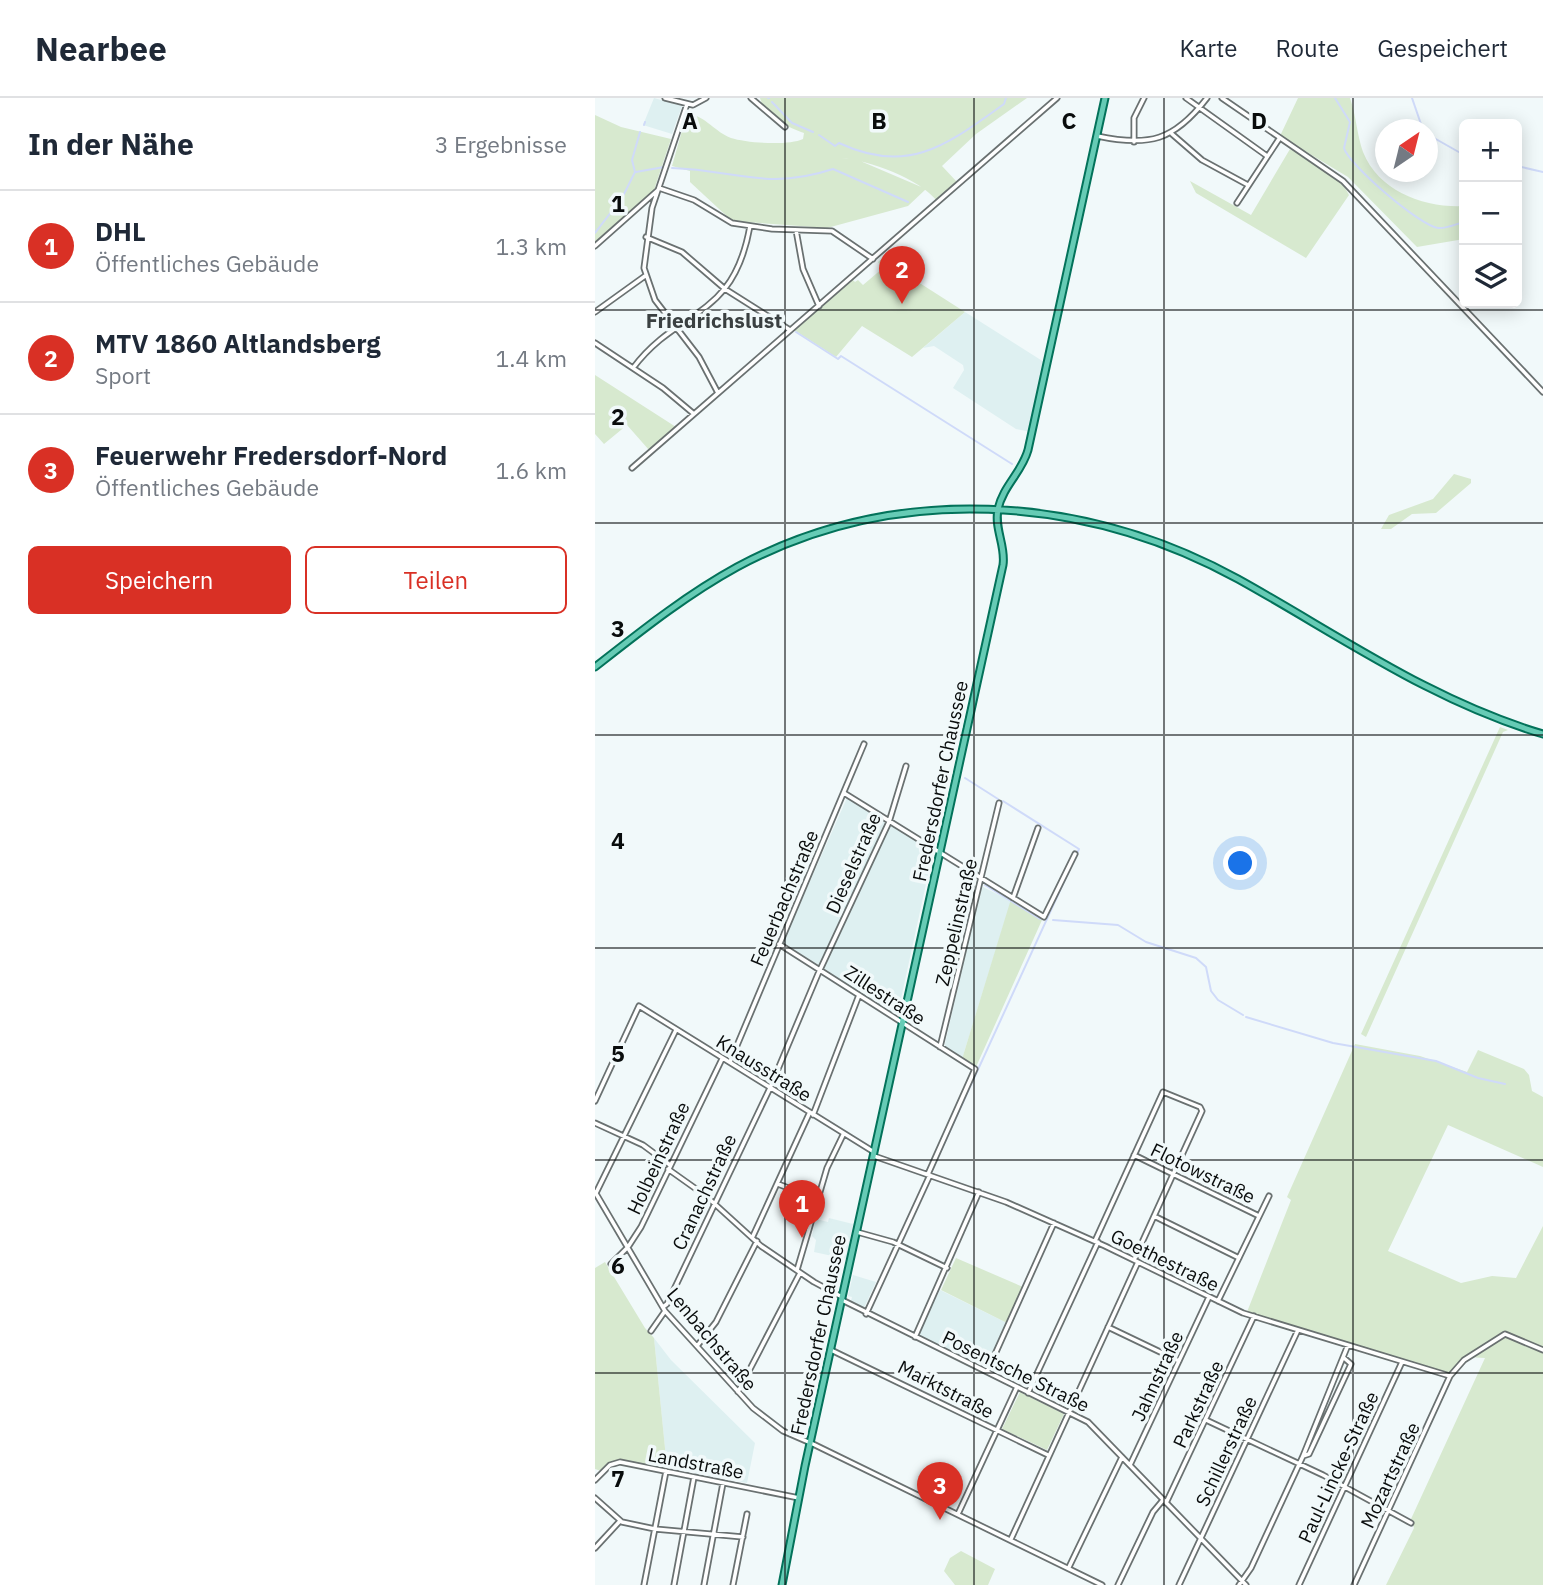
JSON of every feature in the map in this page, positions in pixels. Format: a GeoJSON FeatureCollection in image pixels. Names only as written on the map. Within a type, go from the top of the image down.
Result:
{"type":"FeatureCollection","features":[{"type":"Feature","properties":{"kind":"main road"},"geometry":{"type":"LineString","coordinates":[[998,508],[1003,491],[1022,466],[1028,450],[1105,98]]}},
{"type":"Feature","properties":{"kind":"main road"},"geometry":{"type":"LineString","coordinates":[[595,667],[694,593],[776,548],[836,527],[877,518],[925,510],[998,508],[1069,516],[1118,528],[1177,550],[1238,579],[1408,680],[1495,720],[1543,734]]}},
{"type":"Feature","properties":{"kind":"main road","name":"Fredersdorfer Chaussee"},"geometry":{"type":"LineString","coordinates":[[782,1585],[803,1476],[1003,565],[1004,551],[997,521],[998,508]]}},
{"type":"Feature","properties":{"kind":"street"},"geometry":{"type":"LineString","coordinates":[[665,98],[687,104],[697,104],[706,98]]}},
{"type":"Feature","properties":{"kind":"street"},"geometry":{"type":"LineString","coordinates":[[751,98],[785,127]]}},
{"type":"Feature","properties":{"kind":"street"},"geometry":{"type":"LineString","coordinates":[[632,468],[1057,98]]}},
{"type":"Feature","properties":{"kind":"street"},"geometry":{"type":"LineString","coordinates":[[1134,142],[1134,118],[1144,98]]}},
{"type":"Feature","properties":{"kind":"street"},"geometry":{"type":"LineString","coordinates":[[1186,98],[1267,156]]}},
{"type":"Feature","properties":{"kind":"street"},"geometry":{"type":"LineString","coordinates":[[1097,136],[1134,142],[1172,134],[1207,98]]}},
{"type":"Feature","properties":{"kind":"street"},"geometry":{"type":"LineString","coordinates":[[1222,98],[1343,181],[1543,392]]}},
{"type":"Feature","properties":{"kind":"street"},"geometry":{"type":"LineString","coordinates":[[687,104],[646,237],[645,276],[655,300],[707,369],[718,393]]}},
{"type":"Feature","properties":{"kind":"street"},"geometry":{"type":"LineString","coordinates":[[1172,134],[1202,160],[1248,186]]}},
{"type":"Feature","properties":{"kind":"street"},"geometry":{"type":"LineString","coordinates":[[1237,203],[1279,139]]}},
{"type":"Feature","properties":{"kind":"street"},"geometry":{"type":"LineString","coordinates":[[659,188],[694,200],[730,222],[750,226],[832,231],[873,258]]}},
{"type":"Feature","properties":{"kind":"street"},"geometry":{"type":"LineString","coordinates":[[595,246],[659,188]]}},
{"type":"Feature","properties":{"kind":"street"},"geometry":{"type":"LineString","coordinates":[[633,368],[652,348],[707,308],[725,289],[743,257],[750,226]]}},
{"type":"Feature","properties":{"kind":"street"},"geometry":{"type":"LineString","coordinates":[[796,230],[803,269],[819,306]]}},
{"type":"Feature","properties":{"kind":"street"},"geometry":{"type":"LineString","coordinates":[[646,237],[682,252],[725,289],[790,330]]}},
{"type":"Feature","properties":{"kind":"street"},"geometry":{"type":"LineString","coordinates":[[595,312],[645,276]]}},
{"type":"Feature","properties":{"kind":"street"},"geometry":{"type":"LineString","coordinates":[[595,343],[694,414]]}},
{"type":"Feature","properties":{"kind":"street","name":"Feuerbachstraße"},"geometry":{"type":"LineString","coordinates":[[730,1062],[864,744]]}},
{"type":"Feature","properties":{"kind":"street","name":"Dieselstraße"},"geometry":{"type":"LineString","coordinates":[[770,1088],[820,970],[889,822],[906,766]]}},
{"type":"Feature","properties":{"kind":"street"},"geometry":{"type":"LineString","coordinates":[[844,793],[1044,917],[1075,854]]}},
{"type":"Feature","properties":{"kind":"street","name":"Zeppelinstraße"},"geometry":{"type":"LineString","coordinates":[[940,1047],[999,803]]}},
{"type":"Feature","properties":{"kind":"street"},"geometry":{"type":"LineString","coordinates":[[1013,898],[1038,828]]}},
{"type":"Feature","properties":{"kind":"street","name":"Zillestraße"},"geometry":{"type":"LineString","coordinates":[[779,944],[976,1070],[929,1175]]}},
{"type":"Feature","properties":{"kind":"street"},"geometry":{"type":"LineString","coordinates":[[753,1236],[811,1114],[859,995]]}},
{"type":"Feature","properties":{"kind":"street","name":"Knausstraße"},"geometry":{"type":"LineString","coordinates":[[595,1101],[639,1006],[874,1154]]}},
{"type":"Feature","properties":{"kind":"street"},"geometry":{"type":"LineString","coordinates":[[596,1193],[676,1030]]}},
{"type":"Feature","properties":{"kind":"street","name":"Holbeinstraße"},"geometry":{"type":"LineString","coordinates":[[611,1264],[628,1247],[722,1059]]}},
{"type":"Feature","properties":{"kind":"street","name":"Cranachstraße"},"geometry":{"type":"LineString","coordinates":[[651,1331],[770,1088]]}},
{"type":"Feature","properties":{"kind":"street"},"geometry":{"type":"LineString","coordinates":[[1011,1539],[1108,1327],[1154,1216],[1202,1111],[1200,1107],[1164,1091],[1028,1393]]}},
{"type":"Feature","properties":{"kind":"street","name":"Posentsche Straße"},"geometry":{"type":"LineString","coordinates":[[595,1123],[646,1147],[757,1241],[866,1314],[1088,1422],[1242,1584]]}},
{"type":"Feature","properties":{"kind":"street"},"geometry":{"type":"LineString","coordinates":[[738,1392],[799,1271],[827,1168],[843,1135]]}},
{"type":"Feature","properties":{"kind":"street","name":"Goethestraße"},"geometry":{"type":"LineString","coordinates":[[874,1154],[979,1192],[1054,1223],[1254,1316],[1450,1376]]}},
{"type":"Feature","properties":{"kind":"street","name":"Flotowstraße"},"geometry":{"type":"LineString","coordinates":[[1134,1155],[1259,1216]]}},
{"type":"Feature","properties":{"kind":"street"},"geometry":{"type":"LineString","coordinates":[[866,1314],[929,1175]]}},
{"type":"Feature","properties":{"kind":"street"},"geometry":{"type":"LineString","coordinates":[[778,1184],[817,1199]]}},
{"type":"Feature","properties":{"kind":"street"},"geometry":{"type":"LineString","coordinates":[[915,1337],[979,1192]]}},
{"type":"Feature","properties":{"kind":"street","name":"Lenbachstraße"},"geometry":{"type":"LineString","coordinates":[[596,1193],[664,1309],[738,1392],[772,1424],[793,1437],[1011,1539],[1102,1585]]}},
{"type":"Feature","properties":{"kind":"street"},"geometry":{"type":"LineString","coordinates":[[1218,1301],[1269,1196]]}},
{"type":"Feature","properties":{"kind":"street"},"geometry":{"type":"LineString","coordinates":[[1154,1216],[1239,1258]]}},
{"type":"Feature","properties":{"kind":"street"},"geometry":{"type":"LineString","coordinates":[[987,1372],[1054,1223]]}},
{"type":"Feature","properties":{"kind":"street"},"geometry":{"type":"LineString","coordinates":[[857,1232],[898,1244],[947,1268]]}},
{"type":"Feature","properties":{"kind":"street"},"geometry":{"type":"LineString","coordinates":[[697,1346],[716,1322],[757,1241]]}},
{"type":"Feature","properties":{"kind":"street","name":"Jahnstraße"},"geometry":{"type":"LineString","coordinates":[[1130,1465],[1209,1297]]}},
{"type":"Feature","properties":{"kind":"street","name":"Parkstraße"},"geometry":{"type":"LineString","coordinates":[[1118,1585],[1153,1512],[1165,1501],[1206,1420],[1254,1316]]}},
{"type":"Feature","properties":{"kind":"street"},"geometry":{"type":"LineString","coordinates":[[1108,1327],[1179,1361]]}},
{"type":"Feature","properties":{"kind":"street","name":"Schillerstraße"},"geometry":{"type":"LineString","coordinates":[[1179,1585],[1298,1330]]}},
{"type":"Feature","properties":{"kind":"street"},"geometry":{"type":"LineString","coordinates":[[1450,1376],[1464,1360],[1505,1334],[1543,1350]]}},
{"type":"Feature","properties":{"kind":"street"},"geometry":{"type":"LineString","coordinates":[[1242,1584],[1300,1464],[1348,1345]]}},
{"type":"Feature","properties":{"kind":"street","name":"Marktstraße"},"geometry":{"type":"LineString","coordinates":[[831,1350],[1048,1455]]}},
{"type":"Feature","properties":{"kind":"street"},"geometry":{"type":"LineString","coordinates":[[1303,1456],[1309,1454],[1351,1364],[1344,1358]]}},
{"type":"Feature","properties":{"kind":"street","name":"Paul-Lincke-Straße"},"geometry":{"type":"LineString","coordinates":[[1299,1585],[1402,1362]]}},
{"type":"Feature","properties":{"kind":"street","name":"Mozartstraße"},"geometry":{"type":"LineString","coordinates":[[1354,1585],[1450,1376]]}},
{"type":"Feature","properties":{"kind":"street"},"geometry":{"type":"LineString","coordinates":[[958,1514],[1017,1387]]}},
{"type":"Feature","properties":{"kind":"street"},"geometry":{"type":"LineString","coordinates":[[1206,1420],[1300,1464],[1411,1523]]}},
{"type":"Feature","properties":{"kind":"street"},"geometry":{"type":"LineString","coordinates":[[1069,1567],[1122,1457]]}},
{"type":"Feature","properties":{"kind":"street","name":"Landstraße"},"geometry":{"type":"LineString","coordinates":[[595,1480],[616,1463],[799,1498]]}},
{"type":"Feature","properties":{"kind":"street"},"geometry":{"type":"LineString","coordinates":[[644,1585],[666,1471]]}},
{"type":"Feature","properties":{"kind":"street"},"geometry":{"type":"LineString","coordinates":[[674,1585],[694,1477]]}},
{"type":"Feature","properties":{"kind":"street"},"geometry":{"type":"LineString","coordinates":[[704,1585],[723,1483]]}},
{"type":"Feature","properties":{"kind":"street"},"geometry":{"type":"LineString","coordinates":[[595,1498],[620,1521],[655,1529],[743,1537]]}},
{"type":"Feature","properties":{"kind":"street"},"geometry":{"type":"LineString","coordinates":[[733,1585],[747,1514]]}},
{"type":"Feature","properties":{"kind":"street"},"geometry":{"type":"LineString","coordinates":[[595,1548],[620,1521]]}},
{"type":"Feature","properties":{"kind":"shaded area"},"geometry":{"type":"Polygon","coordinates":[[[654,98],[682,106],[672,134],[643,125],[654,98]]]}},
{"type":"Feature","properties":{"kind":"shaded area"},"geometry":{"type":"Polygon","coordinates":[[[965,312],[1044,362],[1031,432],[1016,429],[953,388],[964,370],[963,365],[934,346],[923,348],[965,312]]]}},
{"type":"Feature","properties":{"kind":"shaded area"},"geometry":{"type":"Polygon","coordinates":[[[847,798],[933,852],[897,1017],[783,942],[847,798]]]}},
{"type":"Feature","properties":{"kind":"shaded area"},"geometry":{"type":"Polygon","coordinates":[[[981,886],[1011,901],[962,1059],[944,1048],[981,886]]]}},
{"type":"Feature","properties":{"kind":"shaded area"},"geometry":{"type":"Polygon","coordinates":[[[829,1218],[853,1224],[846,1259],[814,1252],[816,1240],[812,1236],[816,1219],[828,1222],[829,1218]]]}},
{"type":"Feature","properties":{"kind":"shaded area"},"geometry":{"type":"Polygon","coordinates":[[[853,1275],[876,1282],[864,1308],[851,1301],[852,1297],[848,1296],[853,1275]]]}},
{"type":"Feature","properties":{"kind":"shaded area"},"geometry":{"type":"Polygon","coordinates":[[[940,1290],[1007,1323],[986,1368],[918,1335],[940,1290]]]}},
{"type":"Feature","properties":{"kind":"shaded area"},"geometry":{"type":"Polygon","coordinates":[[[654,1338],[671,1360],[755,1443],[747,1483],[667,1468],[654,1338]]]}},
{"type":"Feature","properties":{"kind":"green space"},"geometry":{"type":"Polygon","coordinates":[[[760,98],[1027,98],[976,134],[942,166],[957,182],[937,201],[925,190],[908,206],[827,228],[732,221],[690,182],[690,171],[672,166],[687,113],[738,140],[778,143],[803,139],[804,133],[772,115],[760,98]],[[862,162],[921,187],[893,172],[862,162]]]}},
{"type":"Feature","properties":{"kind":"green space"},"geometry":{"type":"Polygon","coordinates":[[[1298,98],[1350,98],[1363,152],[1375,172],[1375,182],[1385,182],[1405,195],[1419,200],[1459,206],[1459,240],[1417,247],[1348,177],[1280,136],[1298,98]]]}},
{"type":"Feature","properties":{"kind":"green space"},"geometry":{"type":"Polygon","coordinates":[[[595,115],[621,127],[671,139],[655,187],[658,189],[595,243],[595,115]]]}},
{"type":"Feature","properties":{"kind":"green space"},"geometry":{"type":"Polygon","coordinates":[[[1290,149],[1339,180],[1349,195],[1306,258],[1196,193],[1190,181],[1251,215],[1290,149]]]}},
{"type":"Feature","properties":{"kind":"green space"},"geometry":{"type":"Polygon","coordinates":[[[882,259],[965,312],[912,357],[862,326],[836,357],[794,330],[852,279],[863,285],[883,268],[878,262],[882,259]]]}},
{"type":"Feature","properties":{"kind":"green space"},"geometry":{"type":"Polygon","coordinates":[[[595,375],[676,427],[649,450],[627,425],[604,444],[595,434],[595,375]]]}},
{"type":"Feature","properties":{"kind":"green space"},"geometry":{"type":"Polygon","coordinates":[[[1454,474],[1471,479],[1471,483],[1436,513],[1412,514],[1391,529],[1381,529],[1389,515],[1433,499],[1454,474]]]}},
{"type":"Feature","properties":{"kind":"green space"},"geometry":{"type":"Polygon","coordinates":[[[1500,727],[1508,730],[1503,732],[1366,1037],[1361,1034],[1500,727]]]}},
{"type":"Feature","properties":{"kind":"green space"},"geometry":{"type":"Polygon","coordinates":[[[1011,899],[1042,920],[976,1067],[962,1059],[1011,899]]]}},
{"type":"Feature","properties":{"kind":"green space"},"geometry":{"type":"Polygon","coordinates":[[[1355,1044],[1420,1056],[1467,1072],[1478,1050],[1524,1069],[1529,1075],[1532,1091],[1543,1097],[1543,1167],[1448,1125],[1388,1251],[1461,1283],[1492,1276],[1516,1278],[1543,1226],[1543,1585],[1386,1585],[1414,1528],[1411,1519],[1485,1358],[1465,1357],[1451,1374],[1247,1312],[1291,1200],[1287,1197],[1355,1044]]]}},
{"type":"Feature","properties":{"kind":"green space"},"geometry":{"type":"Polygon","coordinates":[[[956,1258],[1023,1287],[1007,1323],[941,1290],[956,1258]]]}},
{"type":"Feature","properties":{"kind":"green space"},"geometry":{"type":"Polygon","coordinates":[[[605,1262],[645,1328],[654,1338],[667,1468],[616,1461],[601,1471],[595,1469],[595,1268],[605,1262]]]}},
{"type":"Feature","properties":{"kind":"green space"},"geometry":{"type":"Polygon","coordinates":[[[1020,1392],[1064,1414],[1047,1450],[1002,1429],[1020,1392]]]}},
{"type":"Feature","properties":{"kind":"green space"},"geometry":{"type":"Polygon","coordinates":[[[961,1551],[995,1569],[988,1585],[955,1585],[944,1571],[950,1558],[961,1551]]]}},
{"type":"Feature","properties":{"kind":"waterway"},"geometry":{"type":"LineString","coordinates":[[819,135],[835,146],[839,143],[864,152],[907,156],[946,143],[1004,104],[1006,98]]}},
{"type":"Feature","properties":{"kind":"waterway"},"geometry":{"type":"LineString","coordinates":[[1335,98],[1350,122],[1344,148],[1358,167],[1401,206],[1429,225],[1441,228],[1459,224]]}},
{"type":"Feature","properties":{"kind":"waterway"},"geometry":{"type":"LineString","coordinates":[[1412,98],[1419,119]]}},
{"type":"Feature","properties":{"kind":"waterway"},"geometry":{"type":"LineString","coordinates":[[772,102],[792,123],[813,132]]}},
{"type":"Feature","properties":{"kind":"waterway"},"geometry":{"type":"LineString","coordinates":[[595,233],[622,198],[635,172],[632,160],[640,132]]}},
{"type":"Feature","properties":{"kind":"waterway"},"geometry":{"type":"LineString","coordinates":[[1438,140],[1459,152]]}},
{"type":"Feature","properties":{"kind":"waterway"},"geometry":{"type":"LineString","coordinates":[[636,172],[664,167]]}},
{"type":"Feature","properties":{"kind":"waterway"},"geometry":{"type":"LineString","coordinates":[[1522,167],[1543,172]]}},
{"type":"Feature","properties":{"kind":"waterway"},"geometry":{"type":"LineString","coordinates":[[672,168],[769,179],[809,175],[833,169],[908,202]]}},
{"type":"Feature","properties":{"kind":"waterway"},"geometry":{"type":"LineString","coordinates":[[796,332],[838,359],[841,356],[1012,464]]}},
{"type":"Feature","properties":{"kind":"waterway"},"geometry":{"type":"LineString","coordinates":[[965,778],[998,799]]}},
{"type":"Feature","properties":{"kind":"waterway"},"geometry":{"type":"LineString","coordinates":[[932,1170],[1079,849],[1003,801]]}},
{"type":"Feature","properties":{"kind":"waterway"},"geometry":{"type":"LineString","coordinates":[[985,885],[1040,919]]}},
{"type":"Feature","properties":{"kind":"waterway"},"geometry":{"type":"LineString","coordinates":[[1053,920],[1118,925],[1146,942],[1196,958],[1206,967],[1211,991],[1218,1000],[1243,1015]]}},
{"type":"Feature","properties":{"kind":"waterway"},"geometry":{"type":"LineString","coordinates":[[1246,1017],[1333,1043],[1436,1061],[1478,1078],[1505,1084]]}},
{"type":"Feature","properties":{"kind":"place","name":"MTV 1860 Altlandsberg"},"geometry":{"type":"Point","coordinates":[902,304]}},
{"type":"Feature","properties":{"kind":"place","name":"DHL"},"geometry":{"type":"Point","coordinates":[802,1238]}},
{"type":"Feature","properties":{"kind":"place","name":"Feuerwehr Fredersdorf-Nord"},"geometry":{"type":"Point","coordinates":[940,1520]}},
{"type":"Feature","properties":{"kind":"district","name":"Friedrichslust"},"geometry":{"type":"Point","coordinates":[714,320]}}]}
